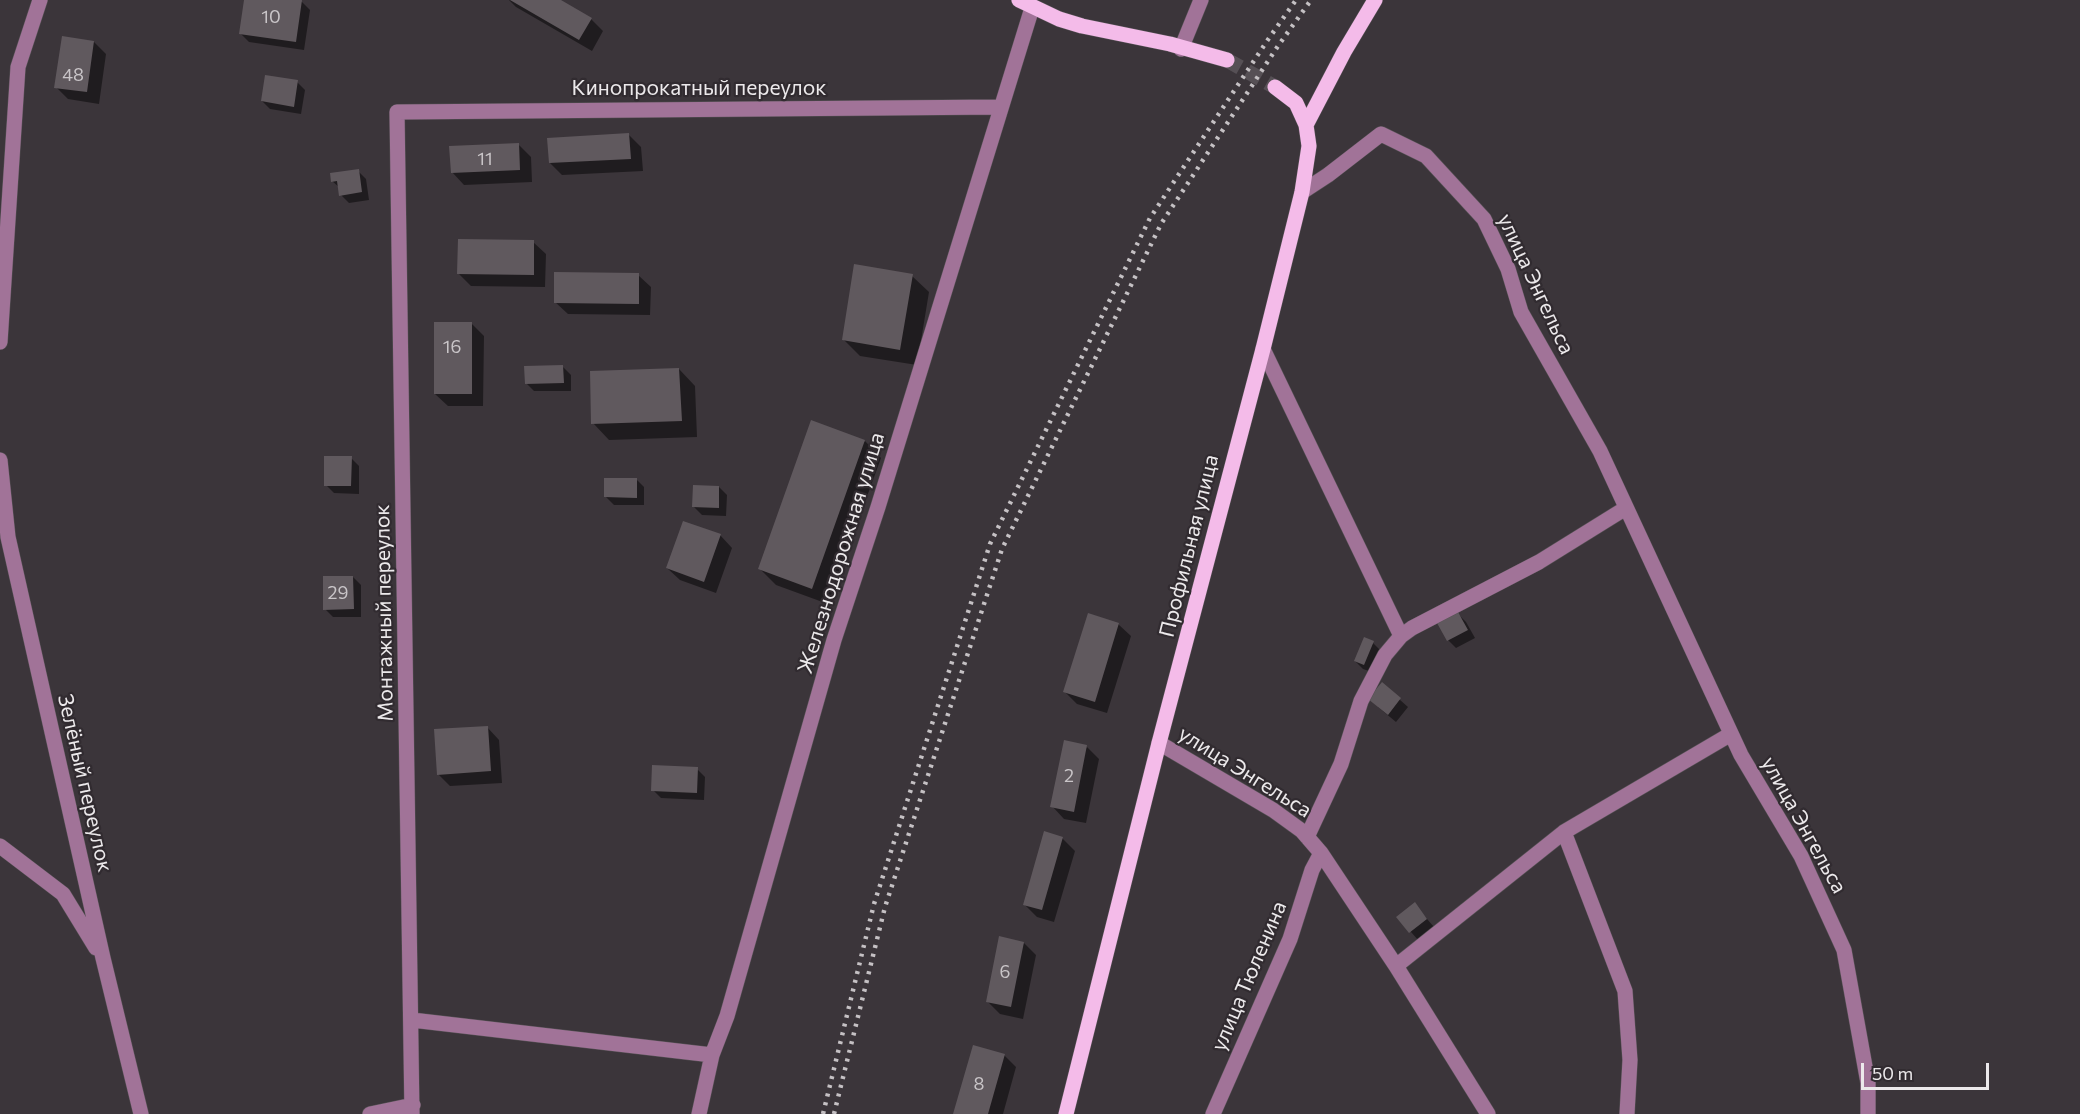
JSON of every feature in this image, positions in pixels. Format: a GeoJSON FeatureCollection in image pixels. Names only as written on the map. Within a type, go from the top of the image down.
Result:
{"type":"FeatureCollection","features":[{"type":"Feature","properties":{"kind":"main road"},"geometry":{"type":"LineString","coordinates":[[1306,125],[1374,0]]}},
{"type":"Feature","properties":{"kind":"main road"},"geometry":{"type":"LineString","coordinates":[[1025,4],[1082,26],[1170,44],[1181,49],[1206,53],[1227,60]]}},
{"type":"Feature","properties":{"kind":"main road"},"geometry":{"type":"LineString","coordinates":[[1275,87],[1296,103],[1306,125]]}},
{"type":"Feature","properties":{"kind":"main road","name":"Профильная улица"},"geometry":{"type":"LineString","coordinates":[[1066,1114],[1159,743],[1302,192],[1310,146],[1306,125]]}},
{"type":"Feature","properties":{"kind":"street"},"geometry":{"type":"LineString","coordinates":[[0,342],[18,67],[40,0]]}},
{"type":"Feature","properties":{"kind":"street"},"geometry":{"type":"LineString","coordinates":[[1181,49],[1201,0]]}},
{"type":"Feature","properties":{"kind":"street","name":"Железнодорожная улица"},"geometry":{"type":"LineString","coordinates":[[699,1114],[712,1055],[727,1016],[834,640],[882,495],[1001,107],[1025,4]]}},
{"type":"Feature","properties":{"kind":"street","name":"Кинопрокатный переулок"},"geometry":{"type":"LineString","coordinates":[[397,112],[1001,107]]}},
{"type":"Feature","properties":{"kind":"street","name":"Монтажный переулок"},"geometry":{"type":"LineString","coordinates":[[397,112],[413,1110]]}},
{"type":"Feature","properties":{"kind":"street","name":"улица Энгельса"},"geometry":{"type":"LineString","coordinates":[[1302,192],[1381,134],[1426,156],[1484,219],[1508,269],[1521,312],[1600,451],[1741,755],[1801,856],[1844,950],[1868,1083],[1868,1114]]}},
{"type":"Feature","properties":{"kind":"street"},"geometry":{"type":"LineString","coordinates":[[1263,349],[1401,636]]}},
{"type":"Feature","properties":{"kind":"street","name":"Зелёный переулок"},"geometry":{"type":"LineString","coordinates":[[0,460],[8,537],[103,958],[141,1114]]}},
{"type":"Feature","properties":{"kind":"street","name":"улица Энгельса"},"geometry":{"type":"LineString","coordinates":[[1307,837],[1341,764],[1361,701],[1385,655],[1401,636],[1539,562],[1626,508]]}},
{"type":"Feature","properties":{"kind":"street"},"geometry":{"type":"LineString","coordinates":[[1396,966],[1564,832],[1731,734]]}},
{"type":"Feature","properties":{"kind":"street","name":"улица Энгельса"},"geometry":{"type":"LineString","coordinates":[[1159,743],[1273,810],[1302,831],[1321,853],[1396,966],[1488,1114]]}},
{"type":"Feature","properties":{"kind":"street"},"geometry":{"type":"LineString","coordinates":[[1564,832],[1625,991],[1630,1060],[1627,1114]]}},
{"type":"Feature","properties":{"kind":"street"},"geometry":{"type":"LineString","coordinates":[[0,846],[63,894],[103,958]]}},
{"type":"Feature","properties":{"kind":"street","name":"улица Тюленина"},"geometry":{"type":"LineString","coordinates":[[1213,1114],[1290,939],[1312,870],[1321,853]]}},
{"type":"Feature","properties":{"kind":"street"},"geometry":{"type":"LineString","coordinates":[[412,1020],[712,1055]]}},
{"type":"Feature","properties":{"kind":"street"},"geometry":{"type":"LineString","coordinates":[[370,1114],[413,1110]]}},
{"type":"Feature","properties":{"kind":"building"},"geometry":{"type":"Polygon","coordinates":[[[244,0],[302,0],[296,42],[239,34],[244,0]]]}},
{"type":"Feature","properties":{"kind":"building"},"geometry":{"type":"Polygon","coordinates":[[[510,0],[561,0],[592,18],[579,40],[510,0]]]}},
{"type":"Feature","properties":{"kind":"building"},"geometry":{"type":"Polygon","coordinates":[[[62,36],[94,41],[87,92],[54,88],[62,36]]]}},
{"type":"Feature","properties":{"kind":"building"},"geometry":{"type":"Polygon","coordinates":[[[265,75],[298,80],[294,107],[261,101],[265,75]]]}},
{"type":"Feature","properties":{"kind":"building"},"geometry":{"type":"Polygon","coordinates":[[[629,133],[631,159],[549,163],[547,138],[629,133]]]}},
{"type":"Feature","properties":{"kind":"building"},"geometry":{"type":"Polygon","coordinates":[[[519,143],[520,170],[451,173],[449,146],[519,143]]]}},
{"type":"Feature","properties":{"kind":"building"},"geometry":{"type":"Polygon","coordinates":[[[359,169],[362,192],[339,196],[337,181],[331,182],[330,173],[359,169]]]}},
{"type":"Feature","properties":{"kind":"building"},"geometry":{"type":"Polygon","coordinates":[[[458,239],[534,240],[534,275],[457,274],[458,239]]]}},
{"type":"Feature","properties":{"kind":"building"},"geometry":{"type":"Polygon","coordinates":[[[854,264],[913,274],[900,350],[842,340],[854,264]]]}},
{"type":"Feature","properties":{"kind":"building"},"geometry":{"type":"Polygon","coordinates":[[[554,272],[639,273],[639,304],[554,303],[554,272]]]}},
{"type":"Feature","properties":{"kind":"building"},"geometry":{"type":"Polygon","coordinates":[[[434,322],[472,322],[472,394],[434,394],[434,322]]]}},
{"type":"Feature","properties":{"kind":"building"},"geometry":{"type":"Polygon","coordinates":[[[563,365],[564,383],[525,384],[524,366],[563,365]]]}},
{"type":"Feature","properties":{"kind":"building"},"geometry":{"type":"Polygon","coordinates":[[[679,368],[682,421],[591,424],[590,371],[679,368]]]}},
{"type":"Feature","properties":{"kind":"building"},"geometry":{"type":"Polygon","coordinates":[[[811,420],[865,440],[812,589],[758,569],[811,420]]]}},
{"type":"Feature","properties":{"kind":"building"},"geometry":{"type":"Polygon","coordinates":[[[324,456],[352,456],[351,486],[324,486],[324,456]]]}},
{"type":"Feature","properties":{"kind":"building"},"geometry":{"type":"Polygon","coordinates":[[[604,478],[637,478],[637,498],[604,497],[604,478]]]}},
{"type":"Feature","properties":{"kind":"building"},"geometry":{"type":"Polygon","coordinates":[[[693,485],[719,486],[719,508],[692,507],[693,485]]]}},
{"type":"Feature","properties":{"kind":"building"},"geometry":{"type":"Polygon","coordinates":[[[683,521],[721,534],[704,582],[666,568],[683,521]]]}},
{"type":"Feature","properties":{"kind":"building"},"geometry":{"type":"Polygon","coordinates":[[[323,576],[353,576],[354,609],[323,610],[323,576]]]}},
{"type":"Feature","properties":{"kind":"building"},"geometry":{"type":"Polygon","coordinates":[[[1458,612],[1468,630],[1447,641],[1437,623],[1458,612]]]}},
{"type":"Feature","properties":{"kind":"building"},"geometry":{"type":"Polygon","coordinates":[[[1088,613],[1119,623],[1095,702],[1063,692],[1088,613]]]}},
{"type":"Feature","properties":{"kind":"building"},"geometry":{"type":"Polygon","coordinates":[[[1364,637],[1374,641],[1364,665],[1354,661],[1364,637]]]}},
{"type":"Feature","properties":{"kind":"building"},"geometry":{"type":"Polygon","coordinates":[[[1382,682],[1401,698],[1388,715],[1368,699],[1382,682]]]}},
{"type":"Feature","properties":{"kind":"building"},"geometry":{"type":"Polygon","coordinates":[[[488,726],[491,771],[437,775],[434,729],[488,726]]]}},
{"type":"Feature","properties":{"kind":"building"},"geometry":{"type":"Polygon","coordinates":[[[1064,740],[1087,745],[1074,812],[1050,807],[1064,740]]]}},
{"type":"Feature","properties":{"kind":"building"},"geometry":{"type":"Polygon","coordinates":[[[652,765],[698,767],[697,793],[651,791],[652,765]]]}},
{"type":"Feature","properties":{"kind":"building"},"geometry":{"type":"Polygon","coordinates":[[[1044,831],[1063,837],[1042,910],[1023,905],[1044,831]]]}},
{"type":"Feature","properties":{"kind":"building"},"geometry":{"type":"Polygon","coordinates":[[[1415,902],[1427,919],[1409,933],[1396,917],[1415,902]]]}},
{"type":"Feature","properties":{"kind":"building"},"geometry":{"type":"Polygon","coordinates":[[[999,936],[1024,942],[1011,1007],[986,1002],[999,936]]]}},
{"type":"Feature","properties":{"kind":"building"},"geometry":{"type":"Polygon","coordinates":[[[973,1045],[1005,1054],[988,1114],[953,1114],[973,1045]]]}},
{"type":"Feature","properties":{"kind":"tunnel"},"geometry":{"type":"LineString","coordinates":[[1227,60],[1275,87]]}},
{"type":"Feature","properties":{"kind":"railway"},"geometry":{"type":"LineString","coordinates":[[823,1114],[874,904],[990,544],[1150,218],[1296,0]]}},
{"type":"Feature","properties":{"kind":"railway"},"geometry":{"type":"LineString","coordinates":[[834,1114],[885,907],[1002,549],[1161,224],[1278,46],[1311,0]]}}]}
